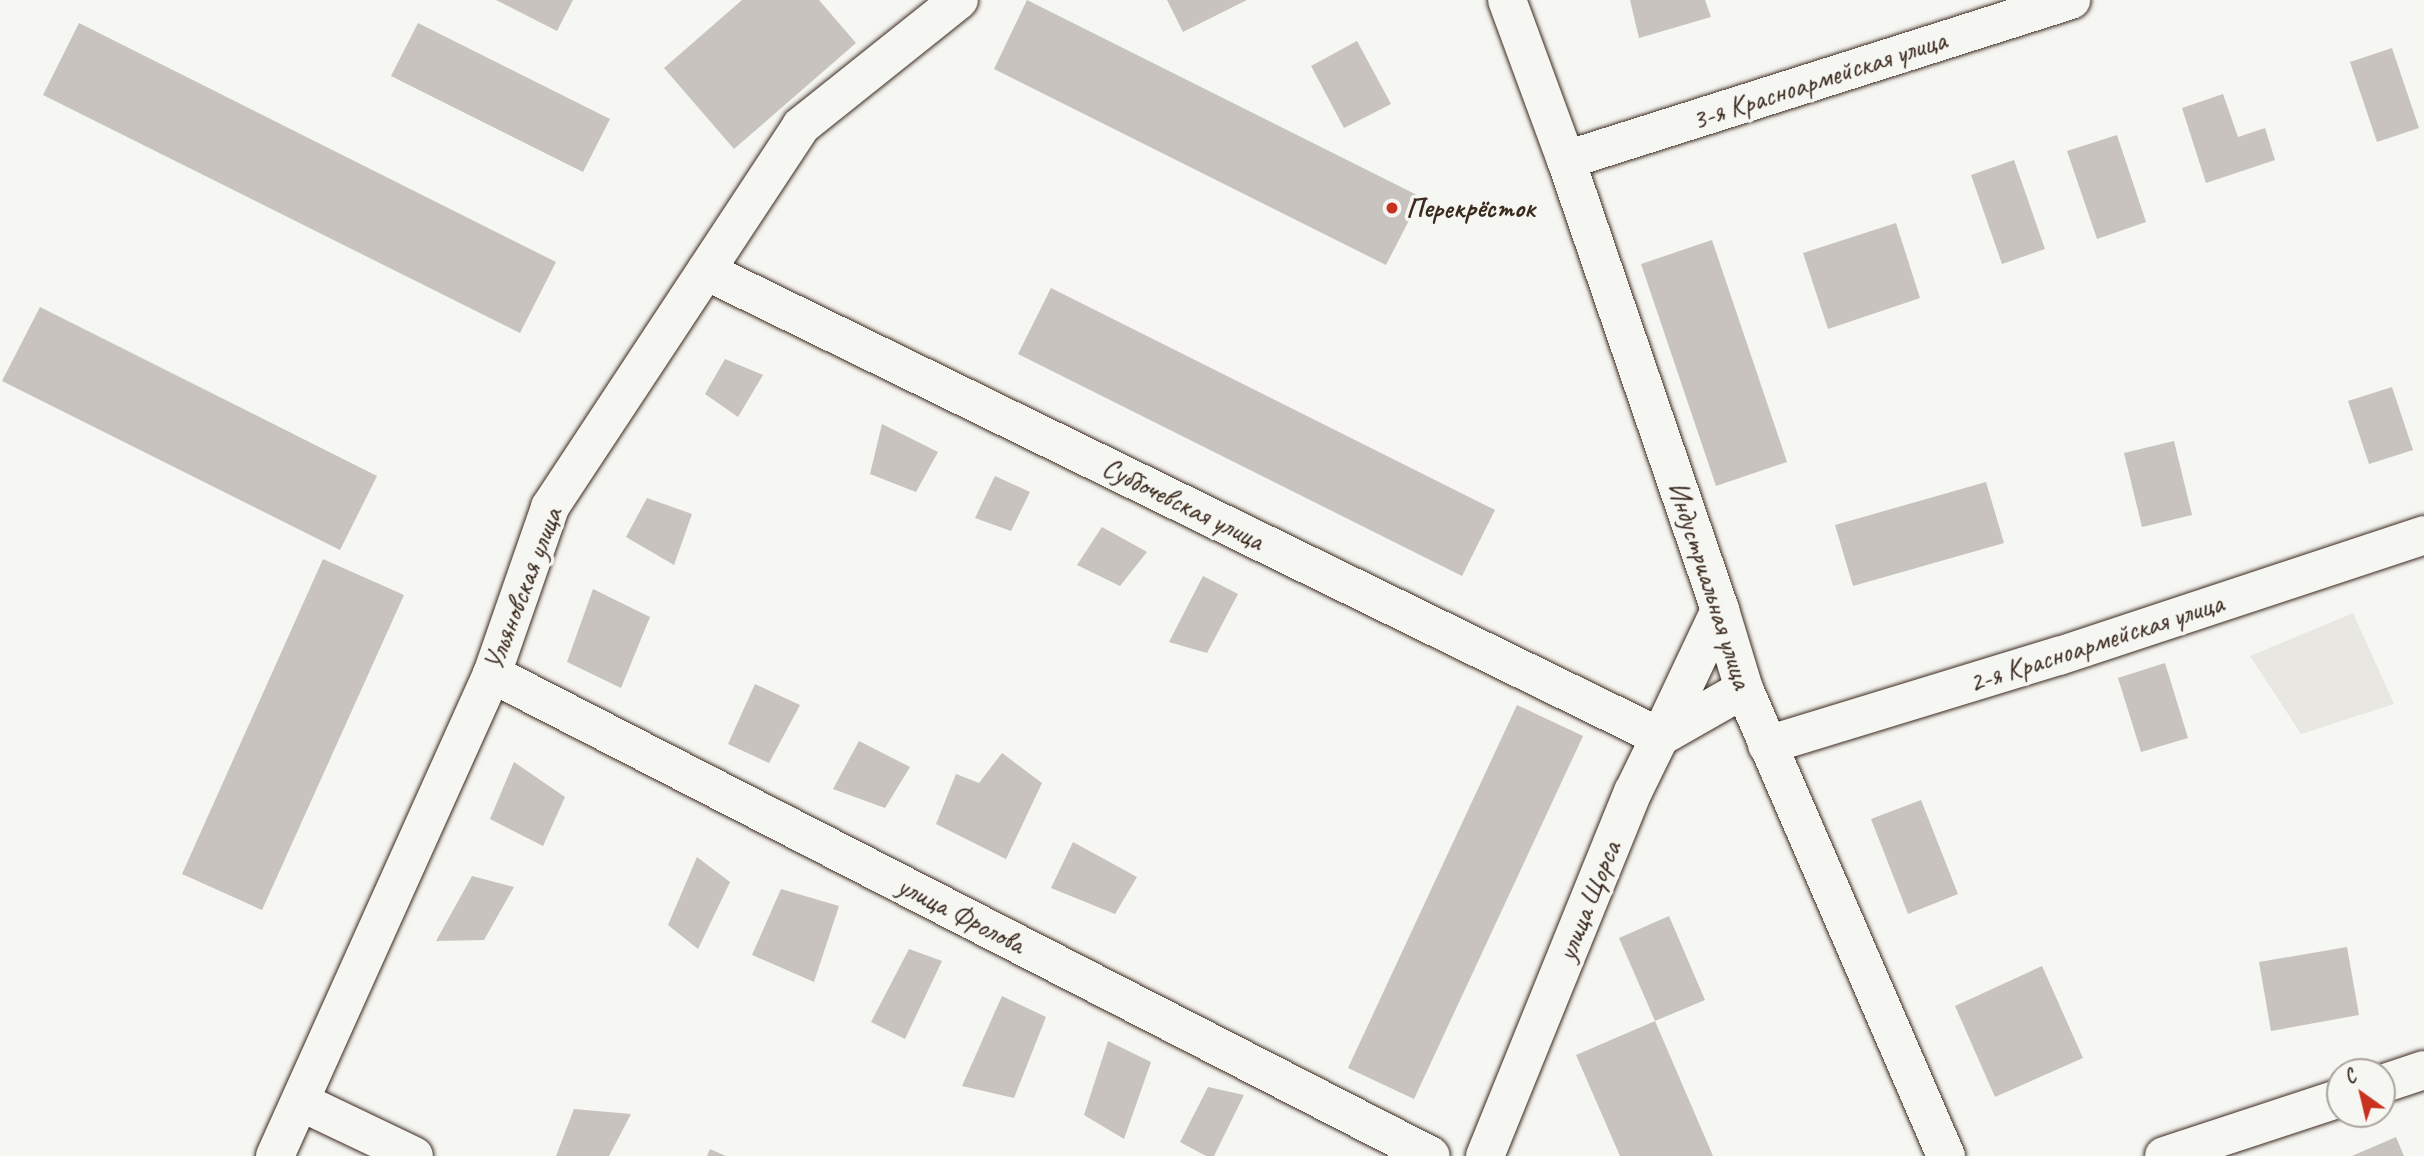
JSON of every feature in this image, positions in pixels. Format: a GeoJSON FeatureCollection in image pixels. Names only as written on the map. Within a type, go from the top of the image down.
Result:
{"type":"FeatureCollection","features":[{"type":"Feature","properties":{"kind":"street","name":"Ульяновская улица"},"geometry":{"type":"LineString","coordinates":[[275,1156],[492,674],[550,507],[801,127],[959,0]]}},
{"type":"Feature","properties":{"kind":"street","name":"Индустриальная улица"},"geometry":{"type":"LineString","coordinates":[[1507,0],[1566,160],[1720,610],[1744,689],[1946,1156]]}},
{"type":"Feature","properties":{"kind":"street","name":"3-я Красноармейская улица"},"geometry":{"type":"LineString","coordinates":[[1566,160],[2071,0]]}},
{"type":"Feature","properties":{"kind":"street","name":"Суббочевская улица"},"geometry":{"type":"LineString","coordinates":[[706,271],[1660,737]]}},
{"type":"Feature","properties":{"kind":"street","name":"2-я Красноармейская улица"},"geometry":{"type":"LineString","coordinates":[[1767,746],[2059,656],[2424,535]]}},
{"type":"Feature","properties":{"kind":"street","name":"улица Щорса"},"geometry":{"type":"LineString","coordinates":[[1485,1156],[1633,792],[1720,610]]}},
{"type":"Feature","properties":{"kind":"street","name":"улица Фролова"},"geometry":{"type":"LineString","coordinates":[[492,674],[1431,1156]]}},
{"type":"Feature","properties":{"kind":"street"},"geometry":{"type":"LineString","coordinates":[[1660,737],[1744,689]]}},
{"type":"Feature","properties":{"kind":"street"},"geometry":{"type":"LineString","coordinates":[[2396,1079],[2424,1070]]}},
{"type":"Feature","properties":{"kind":"street"},"geometry":{"type":"LineString","coordinates":[[301,1102],[414,1156]]}},
{"type":"Feature","properties":{"kind":"street"},"geometry":{"type":"LineString","coordinates":[[2164,1156],[2326,1103]]}},
{"type":"Feature","properties":{"kind":"shaded area"},"geometry":{"type":"Polygon","coordinates":[[[2353,613],[2394,704],[2301,734],[2250,656],[2353,613]]]}},
{"type":"Feature","properties":{"kind":"building"},"geometry":{"type":"Polygon","coordinates":[[[496,0],[573,0],[557,31],[496,0]]]}},
{"type":"Feature","properties":{"kind":"building"},"geometry":{"type":"Polygon","coordinates":[[[742,0],[819,0],[856,43],[734,149],[664,68],[742,0]]]}},
{"type":"Feature","properties":{"kind":"building"},"geometry":{"type":"Polygon","coordinates":[[[1027,0],[1421,197],[1386,265],[994,69],[1027,0]]]}},
{"type":"Feature","properties":{"kind":"building"},"geometry":{"type":"Polygon","coordinates":[[[1167,0],[1247,0],[1183,32],[1167,0]]]}},
{"type":"Feature","properties":{"kind":"building"},"geometry":{"type":"Polygon","coordinates":[[[1630,0],[1705,0],[1711,17],[1639,38],[1630,0]]]}},
{"type":"Feature","properties":{"kind":"building"},"geometry":{"type":"Polygon","coordinates":[[[79,23],[556,262],[520,333],[43,95],[79,23]]]}},
{"type":"Feature","properties":{"kind":"building"},"geometry":{"type":"Polygon","coordinates":[[[418,23],[610,119],[583,172],[391,76],[418,23]]]}},
{"type":"Feature","properties":{"kind":"building"},"geometry":{"type":"Polygon","coordinates":[[[1357,41],[1391,104],[1344,128],[1311,66],[1357,41]]]}},
{"type":"Feature","properties":{"kind":"building"},"geometry":{"type":"Polygon","coordinates":[[[2392,48],[2419,128],[2377,142],[2350,62],[2392,48]]]}},
{"type":"Feature","properties":{"kind":"building"},"geometry":{"type":"Polygon","coordinates":[[[2223,94],[2238,137],[2265,128],[2275,160],[2206,183],[2182,108],[2223,94]]]}},
{"type":"Feature","properties":{"kind":"building"},"geometry":{"type":"Polygon","coordinates":[[[2117,135],[2146,222],[2097,239],[2067,151],[2117,135]]]}},
{"type":"Feature","properties":{"kind":"building"},"geometry":{"type":"Polygon","coordinates":[[[2014,160],[2045,249],[2002,264],[1971,175],[2014,160]]]}},
{"type":"Feature","properties":{"kind":"building"},"geometry":{"type":"Polygon","coordinates":[[[1896,223],[1920,298],[1828,329],[1803,253],[1896,223]]]}},
{"type":"Feature","properties":{"kind":"building"},"geometry":{"type":"Polygon","coordinates":[[[1712,240],[1787,462],[1716,486],[1641,264],[1712,240]]]}},
{"type":"Feature","properties":{"kind":"building"},"geometry":{"type":"Polygon","coordinates":[[[1051,288],[1495,510],[1462,576],[1018,354],[1051,288]]]}},
{"type":"Feature","properties":{"kind":"building"},"geometry":{"type":"Polygon","coordinates":[[[40,307],[377,476],[340,550],[2,381],[40,307]]]}},
{"type":"Feature","properties":{"kind":"building"},"geometry":{"type":"Polygon","coordinates":[[[725,359],[763,375],[738,417],[705,394],[725,359]]]}},
{"type":"Feature","properties":{"kind":"building"},"geometry":{"type":"Polygon","coordinates":[[[2392,387],[2413,450],[2369,464],[2348,401],[2392,387]]]}},
{"type":"Feature","properties":{"kind":"building"},"geometry":{"type":"Polygon","coordinates":[[[882,424],[938,452],[916,492],[870,474],[882,424]]]}},
{"type":"Feature","properties":{"kind":"building"},"geometry":{"type":"Polygon","coordinates":[[[2174,441],[2192,515],[2142,527],[2124,453],[2174,441]]]}},
{"type":"Feature","properties":{"kind":"building"},"geometry":{"type":"Polygon","coordinates":[[[995,476],[1030,492],[1011,531],[975,518],[995,476]]]}},
{"type":"Feature","properties":{"kind":"building"},"geometry":{"type":"Polygon","coordinates":[[[1986,482],[2004,543],[1853,586],[1835,525],[1986,482]]]}},
{"type":"Feature","properties":{"kind":"building"},"geometry":{"type":"Polygon","coordinates":[[[647,498],[692,514],[674,565],[626,537],[647,498]]]}},
{"type":"Feature","properties":{"kind":"building"},"geometry":{"type":"Polygon","coordinates":[[[1102,527],[1147,552],[1120,586],[1077,565],[1102,527]]]}},
{"type":"Feature","properties":{"kind":"building"},"geometry":{"type":"Polygon","coordinates":[[[323,559],[404,595],[262,910],[182,874],[323,559]]]}},
{"type":"Feature","properties":{"kind":"building"},"geometry":{"type":"Polygon","coordinates":[[[1203,576],[1238,594],[1207,653],[1169,642],[1203,576]]]}},
{"type":"Feature","properties":{"kind":"building"},"geometry":{"type":"Polygon","coordinates":[[[593,589],[650,617],[621,688],[567,662],[593,589]]]}},
{"type":"Feature","properties":{"kind":"building"},"geometry":{"type":"Polygon","coordinates":[[[2165,663],[2188,738],[2141,752],[2118,678],[2165,663]]]}},
{"type":"Feature","properties":{"kind":"building"},"geometry":{"type":"Polygon","coordinates":[[[755,684],[800,705],[769,763],[728,744],[755,684]]]}},
{"type":"Feature","properties":{"kind":"building"},"geometry":{"type":"Polygon","coordinates":[[[1517,705],[1583,736],[1414,1099],[1348,1068],[1517,705]]]}},
{"type":"Feature","properties":{"kind":"building"},"geometry":{"type":"Polygon","coordinates":[[[859,741],[910,767],[885,808],[833,789],[859,741]]]}},
{"type":"Feature","properties":{"kind":"building"},"geometry":{"type":"Polygon","coordinates":[[[1002,753],[1042,783],[1006,859],[936,824],[956,774],[979,783],[1002,753]]]}},
{"type":"Feature","properties":{"kind":"building"},"geometry":{"type":"Polygon","coordinates":[[[514,762],[565,797],[543,846],[490,819],[514,762]]]}},
{"type":"Feature","properties":{"kind":"building"},"geometry":{"type":"Polygon","coordinates":[[[1921,800],[1958,894],[1908,914],[1871,819],[1921,800]]]}},
{"type":"Feature","properties":{"kind":"building"},"geometry":{"type":"Polygon","coordinates":[[[1073,842],[1137,877],[1115,914],[1051,888],[1073,842]]]}},
{"type":"Feature","properties":{"kind":"building"},"geometry":{"type":"Polygon","coordinates":[[[697,857],[730,882],[698,949],[668,925],[697,857]]]}},
{"type":"Feature","properties":{"kind":"building"},"geometry":{"type":"Polygon","coordinates":[[[472,876],[514,887],[484,940],[436,941],[472,876]]]}},
{"type":"Feature","properties":{"kind":"building"},"geometry":{"type":"Polygon","coordinates":[[[781,889],[839,906],[814,982],[752,955],[781,889]]]}},
{"type":"Feature","properties":{"kind":"building"},"geometry":{"type":"Polygon","coordinates":[[[1669,916],[1705,1000],[1655,1021],[1619,938],[1669,916]]]}},
{"type":"Feature","properties":{"kind":"building"},"geometry":{"type":"Polygon","coordinates":[[[2347,947],[2359,1015],[2271,1031],[2259,962],[2347,947]]]}},
{"type":"Feature","properties":{"kind":"building"},"geometry":{"type":"Polygon","coordinates":[[[909,949],[942,961],[905,1039],[871,1022],[909,949]]]}},
{"type":"Feature","properties":{"kind":"building"},"geometry":{"type":"Polygon","coordinates":[[[2042,966],[2083,1058],[1995,1097],[1955,1006],[2042,966]]]}},
{"type":"Feature","properties":{"kind":"building"},"geometry":{"type":"Polygon","coordinates":[[[1002,996],[1046,1017],[1014,1098],[962,1086],[1002,996]]]}},
{"type":"Feature","properties":{"kind":"building"},"geometry":{"type":"Polygon","coordinates":[[[1655,1021],[1713,1156],[1620,1156],[1576,1055],[1655,1021]]]}},
{"type":"Feature","properties":{"kind":"building"},"geometry":{"type":"Polygon","coordinates":[[[1108,1041],[1151,1062],[1124,1139],[1084,1115],[1108,1041]]]}},
{"type":"Feature","properties":{"kind":"building"},"geometry":{"type":"Polygon","coordinates":[[[1208,1087],[1244,1095],[1214,1156],[1206,1156],[1180,1142],[1208,1087]]]}},
{"type":"Feature","properties":{"kind":"building"},"geometry":{"type":"Polygon","coordinates":[[[574,1109],[631,1114],[609,1156],[556,1156],[574,1109]]]}},
{"type":"Feature","properties":{"kind":"building"},"geometry":{"type":"Polygon","coordinates":[[[2396,1137],[2404,1156],[2352,1156],[2396,1137]]]}},
{"type":"Feature","properties":{"kind":"building"},"geometry":{"type":"Polygon","coordinates":[[[710,1149],[726,1156],[707,1156],[710,1149]]]}},
{"type":"Feature","properties":{"kind":"place","name":"Перекрёсток"},"geometry":{"type":"Point","coordinates":[1392,208]}}]}
